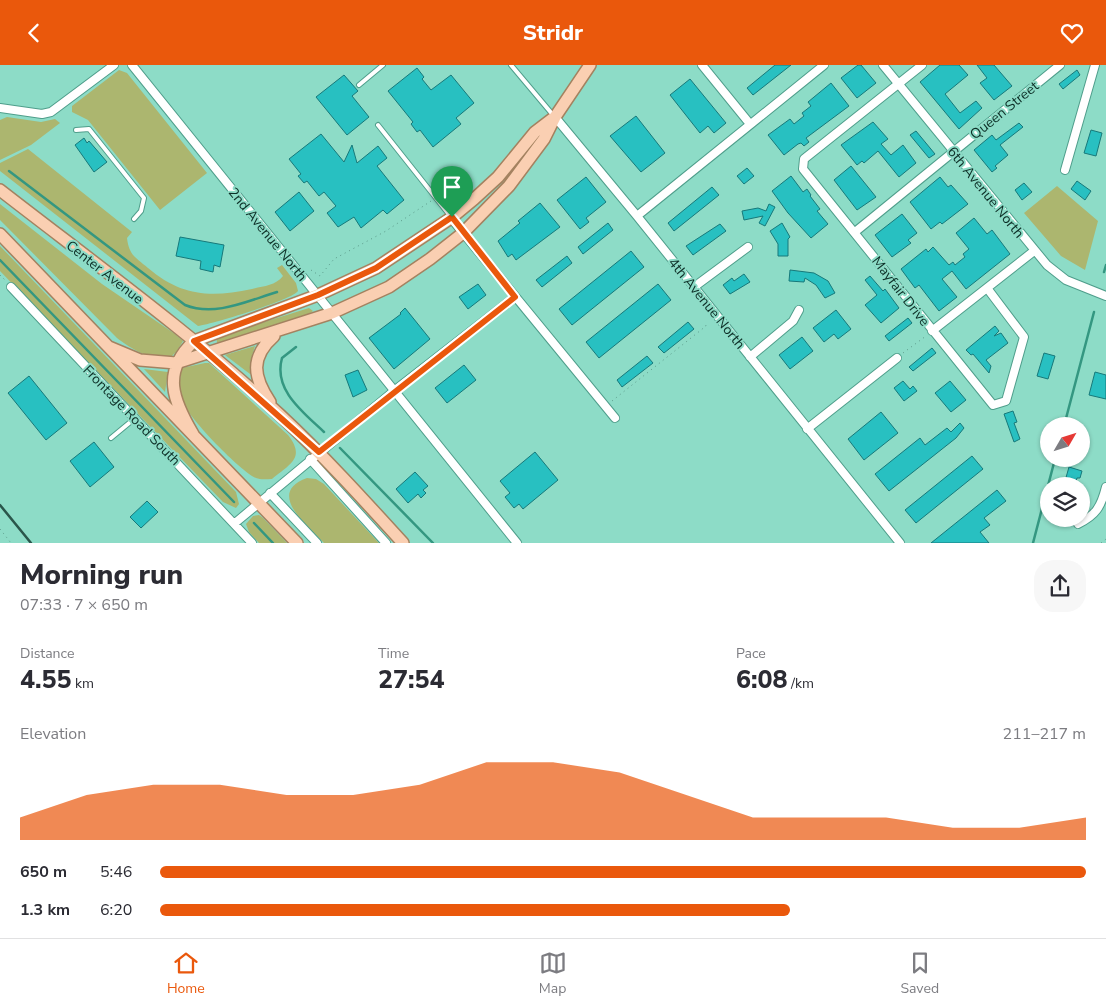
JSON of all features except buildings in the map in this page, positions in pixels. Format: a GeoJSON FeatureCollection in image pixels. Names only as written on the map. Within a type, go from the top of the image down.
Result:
{"type":"FeatureCollection","features":[{"type":"Feature","properties":{"kind":"main road"},"geometry":{"type":"LineString","coordinates":[[109,347],[140,360],[176,363],[210,354],[332,313],[389,287],[430,259],[463,233],[509,186],[544,139],[554,117],[590,65]]}},
{"type":"Feature","properties":{"kind":"main road"},"geometry":{"type":"LineString","coordinates":[[193,434],[181,413],[174,395],[173,378],[176,363],[182,352],[194,341],[318,295],[376,268],[452,217],[498,177],[535,132],[554,117]]}},
{"type":"Feature","properties":{"kind":"main road","name":"Center Avenue"},"geometry":{"type":"LineString","coordinates":[[0,190],[194,341],[279,414]]}},
{"type":"Feature","properties":{"kind":"main road"},"geometry":{"type":"LineString","coordinates":[[0,235],[297,543]]}},
{"type":"Feature","properties":{"kind":"main road"},"geometry":{"type":"LineString","coordinates":[[278,332],[263,346],[258,357],[258,381],[279,414],[314,456],[403,543]]}},
{"type":"Feature","properties":{"kind":"street"},"geometry":{"type":"LineString","coordinates":[[0,108],[42,114],[51,112],[114,65]]}},
{"type":"Feature","properties":{"kind":"street","name":"2nd Avenue North"},"geometry":{"type":"LineString","coordinates":[[132,65],[517,543]]}},
{"type":"Feature","properties":{"kind":"street"},"geometry":{"type":"LineString","coordinates":[[702,65],[750,124]]}},
{"type":"Feature","properties":{"kind":"street"},"geometry":{"type":"LineString","coordinates":[[637,216],[824,65]]}},
{"type":"Feature","properties":{"kind":"street","name":"6th Avenue North"},"geometry":{"type":"LineString","coordinates":[[883,65],[1047,265],[1066,280],[1106,296]]}},
{"type":"Feature","properties":{"kind":"street","name":"Mayfair Drive"},"geometry":{"type":"LineString","coordinates":[[922,65],[804,159],[803,169],[993,405],[1006,401],[1024,337],[987,288]]}},
{"type":"Feature","properties":{"kind":"street","name":"Queen Street"},"geometry":{"type":"LineString","coordinates":[[855,232],[1060,65]]}},
{"type":"Feature","properties":{"kind":"street"},"geometry":{"type":"LineString","coordinates":[[1065,169],[1095,65]]}},
{"type":"Feature","properties":{"kind":"street","name":"4th Avenue North"},"geometry":{"type":"LineString","coordinates":[[554,117],[637,216],[900,543]]}},
{"type":"Feature","properties":{"kind":"street"},"geometry":{"type":"LineString","coordinates":[[452,217],[463,233],[615,418]]}},
{"type":"Feature","properties":{"kind":"street"},"geometry":{"type":"LineString","coordinates":[[694,287],[748,247]]}},
{"type":"Feature","properties":{"kind":"street"},"geometry":{"type":"LineString","coordinates":[[932,331],[1034,251]]}},
{"type":"Feature","properties":{"kind":"street","name":"Frontage Road South"},"geometry":{"type":"LineString","coordinates":[[11,287],[136,417],[252,543]]}},
{"type":"Feature","properties":{"kind":"street"},"geometry":{"type":"LineString","coordinates":[[235,523],[394,391],[515,297]]}},
{"type":"Feature","properties":{"kind":"street"},"geometry":{"type":"LineString","coordinates":[[750,357],[793,321],[799,310]]}},
{"type":"Feature","properties":{"kind":"street"},"geometry":{"type":"LineString","coordinates":[[807,429],[897,357]]}},
{"type":"Feature","properties":{"kind":"street"},"geometry":{"type":"LineString","coordinates":[[314,456],[386,543]]}},
{"type":"Feature","properties":{"kind":"street"},"geometry":{"type":"LineString","coordinates":[[1090,518],[1106,487]]}},
{"type":"Feature","properties":{"kind":"street"},"geometry":{"type":"LineString","coordinates":[[270,493],[317,543]]}},
{"type":"Feature","properties":{"kind":"lane"},"geometry":{"type":"LineString","coordinates":[[359,85],[383,65]]}},
{"type":"Feature","properties":{"kind":"lane","name":"4th Avenue North"},"geometry":{"type":"LineString","coordinates":[[511,65],[554,117]]}},
{"type":"Feature","properties":{"kind":"lane"},"geometry":{"type":"LineString","coordinates":[[378,125],[452,217]]}},
{"type":"Feature","properties":{"kind":"lane"},"geometry":{"type":"LineString","coordinates":[[76,130],[89,129],[144,198],[141,211],[134,219]]}},
{"type":"Feature","properties":{"kind":"lane"},"geometry":{"type":"LineString","coordinates":[[111,438],[136,417]]}},
{"type":"Feature","properties":{"kind":"path"},"geometry":{"type":"LineString","coordinates":[[311,270],[317,276],[320,275],[334,259],[386,231],[443,192],[453,200]]}},
{"type":"Feature","properties":{"kind":"path"},"geometry":{"type":"LineString","coordinates":[[605,406],[706,326],[705,322]]}},
{"type":"Feature","properties":{"kind":"path"},"geometry":{"type":"LineString","coordinates":[[897,357],[932,331]]}},
{"type":"Feature","properties":{"kind":"path"},"geometry":{"type":"LineString","coordinates":[[0,529],[11,543]]}},
{"type":"Feature","properties":{"kind":"path"},"geometry":{"type":"LineString","coordinates":[[1101,543],[1106,539]]}},
{"type":"Feature","properties":{"kind":"green space"},"geometry":{"type":"Polygon","coordinates":[[[119,70],[127,73],[207,173],[160,210],[88,120],[72,112],[72,106],[119,70]]]}},
{"type":"Feature","properties":{"kind":"green space"},"geometry":{"type":"Polygon","coordinates":[[[7,117],[41,122],[55,119],[60,123],[31,145],[0,160],[0,120],[7,117]]]}},
{"type":"Feature","properties":{"kind":"green space"},"geometry":{"type":"Polygon","coordinates":[[[28,149],[132,232],[127,238],[133,255],[160,277],[172,284],[184,289],[209,294],[237,292],[273,284],[283,276],[277,268],[282,265],[296,283],[298,291],[267,306],[198,326],[0,171],[0,163],[28,149]]]}},
{"type":"Feature","properties":{"kind":"green space"},"geometry":{"type":"Polygon","coordinates":[[[1057,186],[1098,221],[1085,270],[1061,256],[1024,213],[1057,186]]]}},
{"type":"Feature","properties":{"kind":"green space"},"geometry":{"type":"Polygon","coordinates":[[[0,204],[102,284],[175,334],[183,341],[176,352],[170,357],[156,358],[135,350],[117,338],[0,220],[0,204]]]}},
{"type":"Feature","properties":{"kind":"green space"},"geometry":{"type":"Polygon","coordinates":[[[0,246],[236,492],[239,504],[236,508],[223,502],[0,271],[0,246]]]}},
{"type":"Feature","properties":{"kind":"green space"},"geometry":{"type":"Polygon","coordinates":[[[309,308],[313,311],[305,317],[218,347],[216,337],[309,308]]]}},
{"type":"Feature","properties":{"kind":"green space"},"geometry":{"type":"Polygon","coordinates":[[[255,346],[251,359],[250,374],[225,355],[255,346]]]}},
{"type":"Feature","properties":{"kind":"green space"},"geometry":{"type":"Polygon","coordinates":[[[209,363],[288,435],[293,443],[296,449],[294,460],[272,479],[256,478],[239,466],[187,411],[181,394],[180,377],[182,368],[209,363]]]}},
{"type":"Feature","properties":{"kind":"green space"},"geometry":{"type":"Polygon","coordinates":[[[144,369],[168,372],[165,392],[144,369]]]}},
{"type":"Feature","properties":{"kind":"green space"},"geometry":{"type":"Polygon","coordinates":[[[307,478],[316,479],[324,484],[379,543],[324,543],[301,519],[290,501],[290,492],[295,484],[307,478]]]}},
{"type":"Feature","properties":{"kind":"green space"},"geometry":{"type":"Polygon","coordinates":[[[259,515],[287,543],[259,543],[249,532],[246,524],[253,516],[259,515]]]}},
{"type":"Feature","properties":{"kind":"waterway"},"geometry":{"type":"LineString","coordinates":[[9,171],[185,305],[196,308],[219,309],[277,292]]}},
{"type":"Feature","properties":{"kind":"waterway"},"geometry":{"type":"LineString","coordinates":[[0,260],[234,502]]}},
{"type":"Feature","properties":{"kind":"waterway"},"geometry":{"type":"LineString","coordinates":[[1104,272],[1106,265]]}},
{"type":"Feature","properties":{"kind":"waterway"},"geometry":{"type":"LineString","coordinates":[[1066,417],[1094,312]]}},
{"type":"Feature","properties":{"kind":"waterway"},"geometry":{"type":"LineString","coordinates":[[296,347],[282,358],[280,370],[282,380],[286,390],[299,408],[324,432]]}},
{"type":"Feature","properties":{"kind":"waterway"},"geometry":{"type":"LineString","coordinates":[[340,448],[433,543]]}},
{"type":"Feature","properties":{"kind":"waterway"},"geometry":{"type":"LineString","coordinates":[[1033,543],[1053,467]]}},
{"type":"Feature","properties":{"kind":"waterway"},"geometry":{"type":"LineString","coordinates":[[254,523],[273,543]]}},
{"type":"Feature","properties":{"kind":"railway"},"geometry":{"type":"LineString","coordinates":[[0,505],[31,543]]}},
{"type":"Feature","properties":{"kind":"route"},"geometry":{"type":"LineString","coordinates":[[452,217],[515,297],[319,452],[279,414],[194,341],[318,295],[376,268],[452,217]]}}]}
